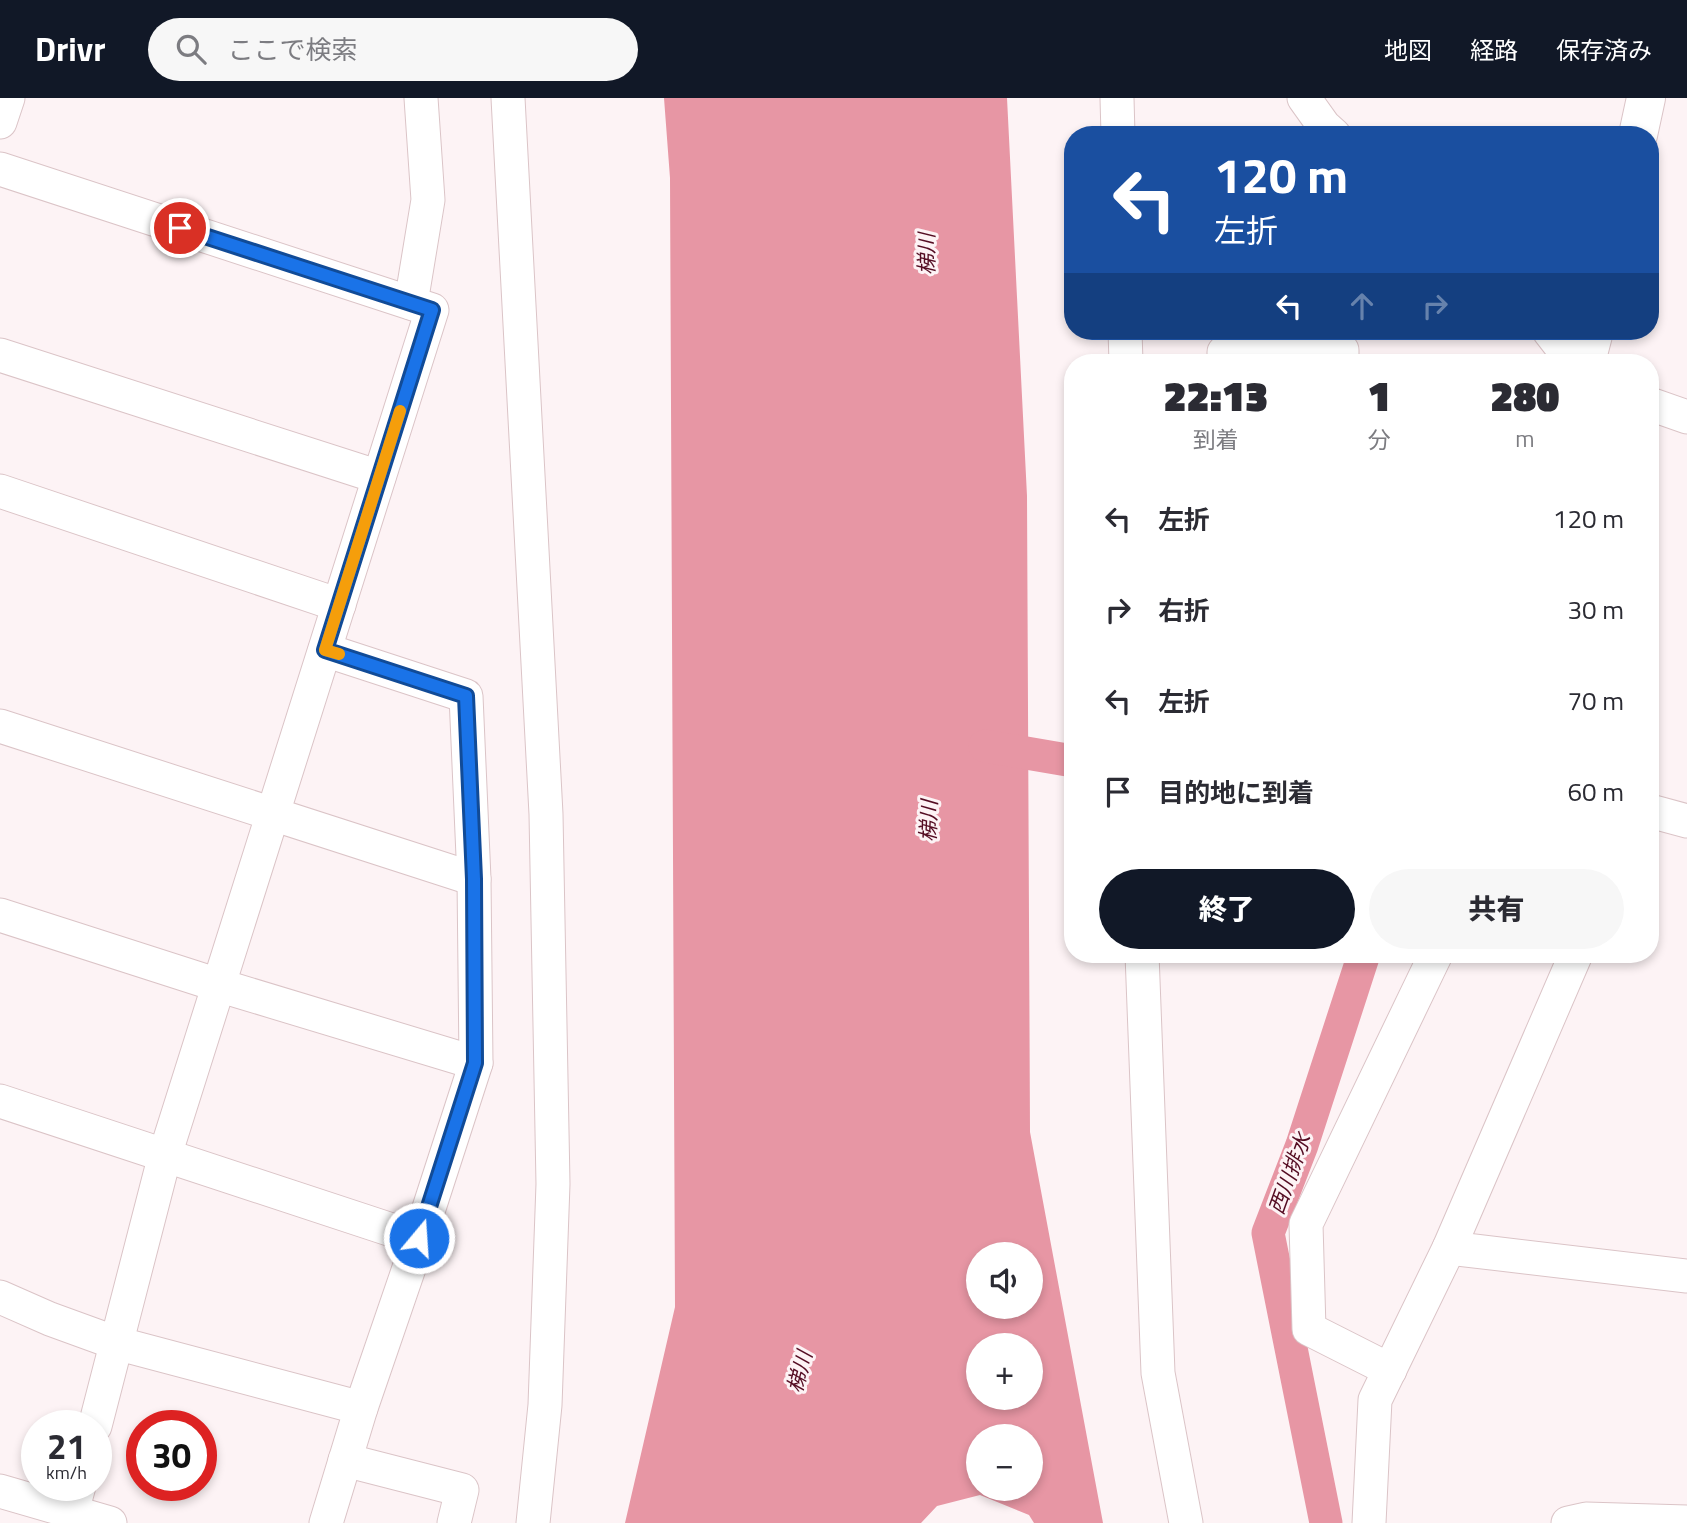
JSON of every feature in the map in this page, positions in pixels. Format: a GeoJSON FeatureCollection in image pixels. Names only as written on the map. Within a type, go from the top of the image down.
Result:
{"type":"FeatureCollection","features":[{"type":"Feature","properties":{"kind":"street"},"geometry":{"type":"LineString","coordinates":[[0,122],[8,98]]}},
{"type":"Feature","properties":{"kind":"street"},"geometry":{"type":"LineString","coordinates":[[411,303],[428,200],[421,98]]}},
{"type":"Feature","properties":{"kind":"street"},"geometry":{"type":"LineString","coordinates":[[508,98],[546,814],[553,1184],[545,1405],[533,1523]]}},
{"type":"Feature","properties":{"kind":"street"},"geometry":{"type":"LineString","coordinates":[[1304,98],[1324,126]]}},
{"type":"Feature","properties":{"kind":"street"},"geometry":{"type":"LineString","coordinates":[[1640,126],[1646,98]]}},
{"type":"Feature","properties":{"kind":"street"},"geometry":{"type":"LineString","coordinates":[[0,169],[432,310],[165,1155],[98,1410]]}},
{"type":"Feature","properties":{"kind":"street"},"geometry":{"type":"LineString","coordinates":[[1556,340],[1567,354]]}},
{"type":"Feature","properties":{"kind":"street"},"geometry":{"type":"LineString","coordinates":[[1224,354],[1329,350],[1342,350],[1342,354]]}},
{"type":"Feature","properties":{"kind":"street"},"geometry":{"type":"LineString","coordinates":[[0,355],[379,477]]}},
{"type":"Feature","properties":{"kind":"street"},"geometry":{"type":"LineString","coordinates":[[1659,407],[1687,417]]}},
{"type":"Feature","properties":{"kind":"street"},"geometry":{"type":"LineString","coordinates":[[0,491],[339,605]]}},
{"type":"Feature","properties":{"kind":"street"},"geometry":{"type":"LineString","coordinates":[[325,650],[466,696],[474,879],[475,1063],[419,1238],[360,1408],[326,1523]]}},
{"type":"Feature","properties":{"kind":"street"},"geometry":{"type":"LineString","coordinates":[[0,726],[474,879]]}},
{"type":"Feature","properties":{"kind":"street"},"geometry":{"type":"LineString","coordinates":[[1659,813],[1687,821]]}},
{"type":"Feature","properties":{"kind":"street"},"geometry":{"type":"LineString","coordinates":[[0,915],[475,1063]]}},
{"type":"Feature","properties":{"kind":"street"},"geometry":{"type":"LineString","coordinates":[[1142,963],[1158,1373],[1185,1523]]}},
{"type":"Feature","properties":{"kind":"street"},"geometry":{"type":"LineString","coordinates":[[1390,1370],[1309,1329],[1306,1224],[1432,963]]}},
{"type":"Feature","properties":{"kind":"street"},"geometry":{"type":"LineString","coordinates":[[1369,1523],[1375,1400],[1449,1248],[1572,963]]}},
{"type":"Feature","properties":{"kind":"street"},"geometry":{"type":"LineString","coordinates":[[0,1101],[419,1238]]}},
{"type":"Feature","properties":{"kind":"street"},"geometry":{"type":"LineString","coordinates":[[1449,1248],[1687,1276]]}},
{"type":"Feature","properties":{"kind":"street"},"geometry":{"type":"LineString","coordinates":[[0,1297],[116,1343],[360,1408]]}},
{"type":"Feature","properties":{"kind":"street"},"geometry":{"type":"LineString","coordinates":[[345,1460],[463,1490],[454,1523]]}},
{"type":"Feature","properties":{"kind":"street"},"geometry":{"type":"LineString","coordinates":[[0,1491],[74,1507],[110,1523]]}},
{"type":"Feature","properties":{"kind":"street"},"geometry":{"type":"LineString","coordinates":[[1569,1523],[1586,1519],[1687,1522]]}},
{"type":"Feature","properties":{"kind":"water","name":"梯川"},"geometry":{"type":"Polygon","coordinates":[[[664,98],[1007,98],[1027,496],[1030,1132],[1103,1523],[1034,1523],[1029,1515],[995,1501],[1043,1501],[1043,1424],[966,1424],[966,1499],[937,1506],[921,1523],[625,1523],[675,1307],[670,178],[664,98]]]}},
{"type":"Feature","properties":{"kind":"waterway","name":"西川排水"},"geometry":{"type":"LineString","coordinates":[[985,746],[1064,759]]}},
{"type":"Feature","properties":{"kind":"waterway","name":"西川排水"},"geometry":{"type":"LineString","coordinates":[[1326,1523],[1268,1233],[1302,1145],[1361,963]]}},
{"type":"Feature","properties":{"kind":"slow traffic"},"geometry":{"type":"LineString","coordinates":[[339,654],[325,650],[400,411]]}},
{"type":"Feature","properties":{"kind":"route"},"geometry":{"type":"LineString","coordinates":[[180,228],[432,310],[325,650],[466,696],[474,879],[475,1063],[419,1238]]}}]}
